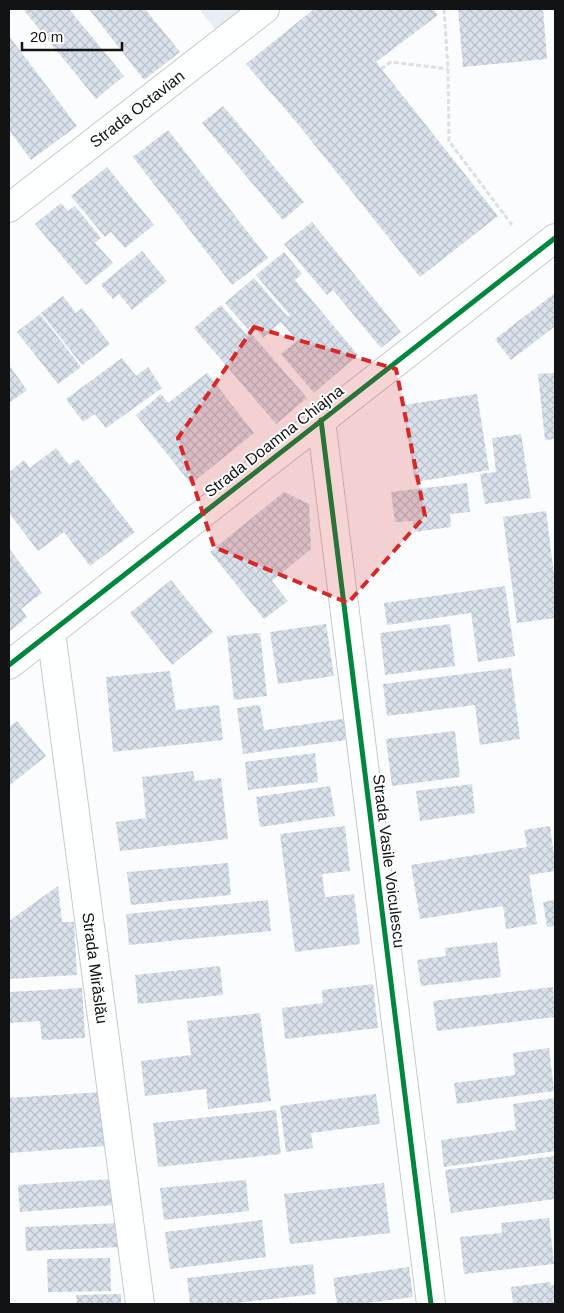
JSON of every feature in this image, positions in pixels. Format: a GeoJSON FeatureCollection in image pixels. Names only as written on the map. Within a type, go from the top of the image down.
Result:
{"type":"FeatureCollection","features":[{"type":"Feature","properties":{"kind":"street","name":"Strada Octavian"},"geometry":{"type":"LineString","coordinates":[[9,208],[266,9]]}},
{"type":"Feature","properties":{"kind":"street","name":"Strada Doamna Chiajna"},"geometry":{"type":"LineString","coordinates":[[9,665],[555,238]]}},
{"type":"Feature","properties":{"kind":"street","name":"Strada Vasile Voiculescu"},"geometry":{"type":"LineString","coordinates":[[321,420],[431,1304]]}},
{"type":"Feature","properties":{"kind":"street","name":"Strada Mirăslău"},"geometry":{"type":"LineString","coordinates":[[51,632],[140,1304]]}},
{"type":"Feature","properties":{"kind":"path"},"geometry":{"type":"LineString","coordinates":[[444,9],[448,69],[449,141],[512,225]]}},
{"type":"Feature","properties":{"kind":"path"},"geometry":{"type":"LineString","coordinates":[[381,69],[391,62],[448,69]]}},
{"type":"Feature","properties":{"kind":"highlighted area"},"geometry":{"type":"Polygon","coordinates":[[[254,327],[396,369],[425,516],[348,603],[214,547],[178,438],[254,327]]]}},
{"type":"Feature","properties":{"kind":"shaded area"},"geometry":{"type":"Polygon","coordinates":[[[199,9],[242,9],[215,29],[199,9]]]}},
{"type":"Feature","properties":{"kind":"building"},"geometry":{"type":"Polygon","coordinates":[[[23,9],[69,9],[124,76],[96,99],[23,9]]]}},
{"type":"Feature","properties":{"kind":"building"},"geometry":{"type":"Polygon","coordinates":[[[89,9],[145,9],[180,52],[144,80],[89,9]]]}},
{"type":"Feature","properties":{"kind":"building"},"geometry":{"type":"Polygon","coordinates":[[[314,9],[433,9],[438,15],[376,62],[498,216],[420,277],[298,124],[246,64],[314,9]]]}},
{"type":"Feature","properties":{"kind":"building"},"geometry":{"type":"Polygon","coordinates":[[[458,9],[543,9],[547,59],[463,67],[458,9]]]}},
{"type":"Feature","properties":{"kind":"building"},"geometry":{"type":"Polygon","coordinates":[[[9,36],[77,126],[31,160],[9,130],[9,36]]]}},
{"type":"Feature","properties":{"kind":"building"},"geometry":{"type":"Polygon","coordinates":[[[223,106],[304,202],[283,220],[202,123],[223,106]]]}},
{"type":"Feature","properties":{"kind":"building"},"geometry":{"type":"Polygon","coordinates":[[[168,130],[268,258],[232,285],[133,157],[168,130]]]}},
{"type":"Feature","properties":{"kind":"building"},"geometry":{"type":"Polygon","coordinates":[[[107,167],[154,225],[125,248],[111,232],[105,237],[71,196],[107,167]]]}},
{"type":"Feature","properties":{"kind":"building"},"geometry":{"type":"Polygon","coordinates":[[[61,203],[68,211],[75,206],[101,238],[95,243],[113,263],[86,285],[35,224],[61,203]]]}},
{"type":"Feature","properties":{"kind":"building"},"geometry":{"type":"Polygon","coordinates":[[[312,222],[401,332],[381,348],[333,290],[327,295],[284,244],[312,222]]]}},
{"type":"Feature","properties":{"kind":"building"},"geometry":{"type":"Polygon","coordinates":[[[142,251],[167,281],[132,310],[119,294],[113,299],[101,285],[142,251]]]}},
{"type":"Feature","properties":{"kind":"building"},"geometry":{"type":"Polygon","coordinates":[[[284,252],[302,274],[295,280],[358,355],[314,393],[281,354],[297,341],[281,322],[263,338],[253,325],[248,329],[225,303],[254,278],[288,317],[290,315],[256,275],[284,252]]]}},
{"type":"Feature","properties":{"kind":"building"},"geometry":{"type":"Polygon","coordinates":[[[555,293],[555,329],[554,327],[511,360],[495,339],[555,293]]]}},
{"type":"Feature","properties":{"kind":"building"},"geometry":{"type":"Polygon","coordinates":[[[63,296],[76,313],[82,308],[110,344],[82,365],[41,313],[63,296]]]}},
{"type":"Feature","properties":{"kind":"building"},"geometry":{"type":"Polygon","coordinates":[[[221,305],[246,334],[250,332],[307,398],[276,424],[194,328],[221,305]]]}},
{"type":"Feature","properties":{"kind":"building"},"geometry":{"type":"Polygon","coordinates":[[[40,314],[81,367],[58,384],[17,332],[40,314]]]}},
{"type":"Feature","properties":{"kind":"building"},"geometry":{"type":"Polygon","coordinates":[[[122,358],[136,376],[148,367],[162,388],[106,428],[95,414],[83,422],[66,399],[122,358]]]}},
{"type":"Feature","properties":{"kind":"building"},"geometry":{"type":"Polygon","coordinates":[[[9,365],[27,390],[9,403],[9,365]]]}},
{"type":"Feature","properties":{"kind":"building"},"geometry":{"type":"Polygon","coordinates":[[[207,373],[254,433],[191,484],[136,415],[161,394],[168,403],[207,373]]]}},
{"type":"Feature","properties":{"kind":"building"},"geometry":{"type":"Polygon","coordinates":[[[555,373],[555,439],[545,440],[538,374],[555,373]]]}},
{"type":"Feature","properties":{"kind":"building"},"geometry":{"type":"Polygon","coordinates":[[[477,394],[489,470],[415,482],[403,405],[477,394]]]}},
{"type":"Feature","properties":{"kind":"building"},"geometry":{"type":"Polygon","coordinates":[[[521,434],[531,498],[485,504],[480,474],[496,472],[492,438],[521,434]]]}},
{"type":"Feature","properties":{"kind":"building"},"geometry":{"type":"Polygon","coordinates":[[[56,448],[69,465],[78,459],[135,532],[90,566],[64,532],[38,551],[9,513],[9,472],[24,460],[30,468],[56,448]]]}},
{"type":"Feature","properties":{"kind":"building"},"geometry":{"type":"Polygon","coordinates":[[[467,483],[470,512],[450,514],[451,527],[414,532],[413,521],[395,522],[391,492],[467,483]]]}},
{"type":"Feature","properties":{"kind":"building"},"geometry":{"type":"Polygon","coordinates":[[[284,492],[309,504],[311,549],[272,581],[288,601],[264,619],[210,552],[284,492]]]}},
{"type":"Feature","properties":{"kind":"building"},"geometry":{"type":"Polygon","coordinates":[[[546,511],[555,583],[555,618],[517,623],[503,517],[546,511]]]}},
{"type":"Feature","properties":{"kind":"building"},"geometry":{"type":"Polygon","coordinates":[[[9,548],[42,593],[21,609],[27,617],[9,632],[9,593],[14,599],[9,592],[9,548]]]}},
{"type":"Feature","properties":{"kind":"building"},"geometry":{"type":"Polygon","coordinates":[[[171,580],[213,632],[172,665],[130,613],[171,580]]]}},
{"type":"Feature","properties":{"kind":"building"},"geometry":{"type":"Polygon","coordinates":[[[505,586],[515,656],[478,662],[471,613],[387,625],[384,603],[505,586]]]}},
{"type":"Feature","properties":{"kind":"building"},"geometry":{"type":"Polygon","coordinates":[[[326,624],[334,676],[278,684],[270,632],[326,624]]]}},
{"type":"Feature","properties":{"kind":"building"},"geometry":{"type":"Polygon","coordinates":[[[450,624],[455,666],[385,675],[380,633],[450,624]]]}},
{"type":"Feature","properties":{"kind":"building"},"geometry":{"type":"Polygon","coordinates":[[[260,633],[267,696],[234,700],[227,636],[260,633]]]}},
{"type":"Feature","properties":{"kind":"building"},"geometry":{"type":"Polygon","coordinates":[[[511,668],[520,739],[480,745],[475,705],[387,716],[383,684],[511,668]]]}},
{"type":"Feature","properties":{"kind":"building"},"geometry":{"type":"Polygon","coordinates":[[[170,671],[176,710],[219,705],[223,740],[113,752],[106,677],[170,671]]]}},
{"type":"Feature","properties":{"kind":"building"},"geometry":{"type":"Polygon","coordinates":[[[260,705],[264,730],[343,719],[346,740],[243,754],[237,708],[260,705]]]}},
{"type":"Feature","properties":{"kind":"building"},"geometry":{"type":"Polygon","coordinates":[[[17,721],[46,756],[9,786],[9,727],[17,721]]]}},
{"type":"Feature","properties":{"kind":"building"},"geometry":{"type":"Polygon","coordinates":[[[455,731],[460,777],[392,786],[386,739],[455,731]]]}},
{"type":"Feature","properties":{"kind":"building"},"geometry":{"type":"Polygon","coordinates":[[[315,753],[318,782],[248,790],[245,762],[315,753]]]}},
{"type":"Feature","properties":{"kind":"building"},"geometry":{"type":"Polygon","coordinates":[[[193,771],[195,781],[221,778],[228,839],[120,851],[116,822],[146,818],[142,777],[193,771]]]}},
{"type":"Feature","properties":{"kind":"building"},"geometry":{"type":"Polygon","coordinates":[[[472,784],[475,813],[420,821],[416,791],[472,784]]]}},
{"type":"Feature","properties":{"kind":"building"},"geometry":{"type":"Polygon","coordinates":[[[330,786],[335,816],[260,827],[256,797],[330,786]]]}},
{"type":"Feature","properties":{"kind":"building"},"geometry":{"type":"Polygon","coordinates":[[[345,826],[350,871],[322,874],[325,897],[354,894],[360,944],[295,952],[280,834],[345,826]]]}},
{"type":"Feature","properties":{"kind":"building"},"geometry":{"type":"Polygon","coordinates":[[[550,826],[555,871],[529,875],[537,924],[506,929],[503,906],[420,919],[411,865],[527,847],[524,830],[550,826]]]}},
{"type":"Feature","properties":{"kind":"building"},"geometry":{"type":"Polygon","coordinates":[[[228,863],[231,895],[131,905],[127,872],[228,863]]]}},
{"type":"Feature","properties":{"kind":"building"},"geometry":{"type":"Polygon","coordinates":[[[58,886],[62,922],[74,922],[77,975],[9,979],[9,921],[58,886]]]}},
{"type":"Feature","properties":{"kind":"building"},"geometry":{"type":"Polygon","coordinates":[[[268,900],[271,931],[129,945],[126,914],[268,900]]]}},
{"type":"Feature","properties":{"kind":"building"},"geometry":{"type":"Polygon","coordinates":[[[555,900],[555,926],[547,927],[543,902],[555,900]]]}},
{"type":"Feature","properties":{"kind":"building"},"geometry":{"type":"Polygon","coordinates":[[[497,942],[501,977],[421,986],[417,960],[446,956],[445,948],[497,942]]]}},
{"type":"Feature","properties":{"kind":"building"},"geometry":{"type":"Polygon","coordinates":[[[220,966],[223,995],[138,1004],[135,975],[220,966]]]}},
{"type":"Feature","properties":{"kind":"building"},"geometry":{"type":"Polygon","coordinates":[[[373,984],[378,1028],[285,1039],[282,1008],[323,1003],[322,990],[373,984]]]}},
{"type":"Feature","properties":{"kind":"building"},"geometry":{"type":"Polygon","coordinates":[[[553,987],[555,1017],[437,1031],[433,1001],[553,987]]]}},
{"type":"Feature","properties":{"kind":"building"},"geometry":{"type":"Polygon","coordinates":[[[82,988],[85,1038],[42,1040],[40,1021],[9,1023],[9,992],[82,988]]]}},
{"type":"Feature","properties":{"kind":"building"},"geometry":{"type":"Polygon","coordinates":[[[260,1013],[271,1101],[208,1109],[206,1089],[145,1096],[141,1061],[191,1055],[187,1021],[260,1013]]]}},
{"type":"Feature","properties":{"kind":"building"},"geometry":{"type":"Polygon","coordinates":[[[549,1048],[554,1091],[457,1104],[454,1083],[515,1075],[513,1053],[549,1048]]]}},
{"type":"Feature","properties":{"kind":"building"},"geometry":{"type":"Polygon","coordinates":[[[102,1092],[106,1146],[9,1153],[9,1098],[102,1092]]]}},
{"type":"Feature","properties":{"kind":"building"},"geometry":{"type":"Polygon","coordinates":[[[376,1094],[380,1124],[311,1133],[313,1148],[286,1152],[280,1106],[376,1094]]]}},
{"type":"Feature","properties":{"kind":"building"},"geometry":{"type":"Polygon","coordinates":[[[555,1098],[555,1151],[444,1167],[441,1140],[516,1130],[513,1104],[555,1098]]]}},
{"type":"Feature","properties":{"kind":"building"},"geometry":{"type":"Polygon","coordinates":[[[276,1110],[281,1154],[158,1167],[153,1123],[276,1110]]]}},
{"type":"Feature","properties":{"kind":"building"},"geometry":{"type":"Polygon","coordinates":[[[555,1156],[555,1199],[451,1213],[445,1170],[555,1156]]]}},
{"type":"Feature","properties":{"kind":"building"},"geometry":{"type":"Polygon","coordinates":[[[113,1179],[115,1205],[20,1212],[18,1185],[113,1179]]]}},
{"type":"Feature","properties":{"kind":"building"},"geometry":{"type":"Polygon","coordinates":[[[246,1180],[249,1211],[164,1220],[160,1188],[246,1180]]]}},
{"type":"Feature","properties":{"kind":"building"},"geometry":{"type":"Polygon","coordinates":[[[384,1183],[390,1233],[290,1244],[284,1194],[384,1183]]]}},
{"type":"Feature","properties":{"kind":"building"},"geometry":{"type":"Polygon","coordinates":[[[549,1218],[554,1264],[464,1274],[460,1237],[502,1233],[501,1223],[549,1218]]]}},
{"type":"Feature","properties":{"kind":"building"},"geometry":{"type":"Polygon","coordinates":[[[262,1220],[266,1257],[170,1269],[165,1232],[262,1220]]]}},
{"type":"Feature","properties":{"kind":"building"},"geometry":{"type":"Polygon","coordinates":[[[121,1223],[122,1247],[26,1251],[25,1227],[121,1223]]]}},
{"type":"Feature","properties":{"kind":"building"},"geometry":{"type":"Polygon","coordinates":[[[110,1258],[111,1291],[48,1292],[47,1259],[110,1258]]]}},
{"type":"Feature","properties":{"kind":"building"},"geometry":{"type":"Polygon","coordinates":[[[313,1264],[316,1294],[227,1304],[190,1304],[187,1278],[313,1264]]]}},
{"type":"Feature","properties":{"kind":"building"},"geometry":{"type":"Polygon","coordinates":[[[409,1267],[413,1297],[360,1304],[337,1304],[333,1278],[409,1267]]]}},
{"type":"Feature","properties":{"kind":"building"},"geometry":{"type":"Polygon","coordinates":[[[550,1282],[551,1285],[555,1285],[555,1304],[513,1304],[511,1287],[550,1282]]]}},
{"type":"Feature","properties":{"kind":"building"},"geometry":{"type":"Polygon","coordinates":[[[121,1294],[121,1304],[77,1304],[76,1295],[121,1294]]]}},
{"type":"Feature","properties":{"kind":"cycle path"},"geometry":{"type":"LineString","coordinates":[[9,665],[555,238]]}},
{"type":"Feature","properties":{"kind":"cycle path"},"geometry":{"type":"LineString","coordinates":[[321,420],[431,1304]]}}]}
